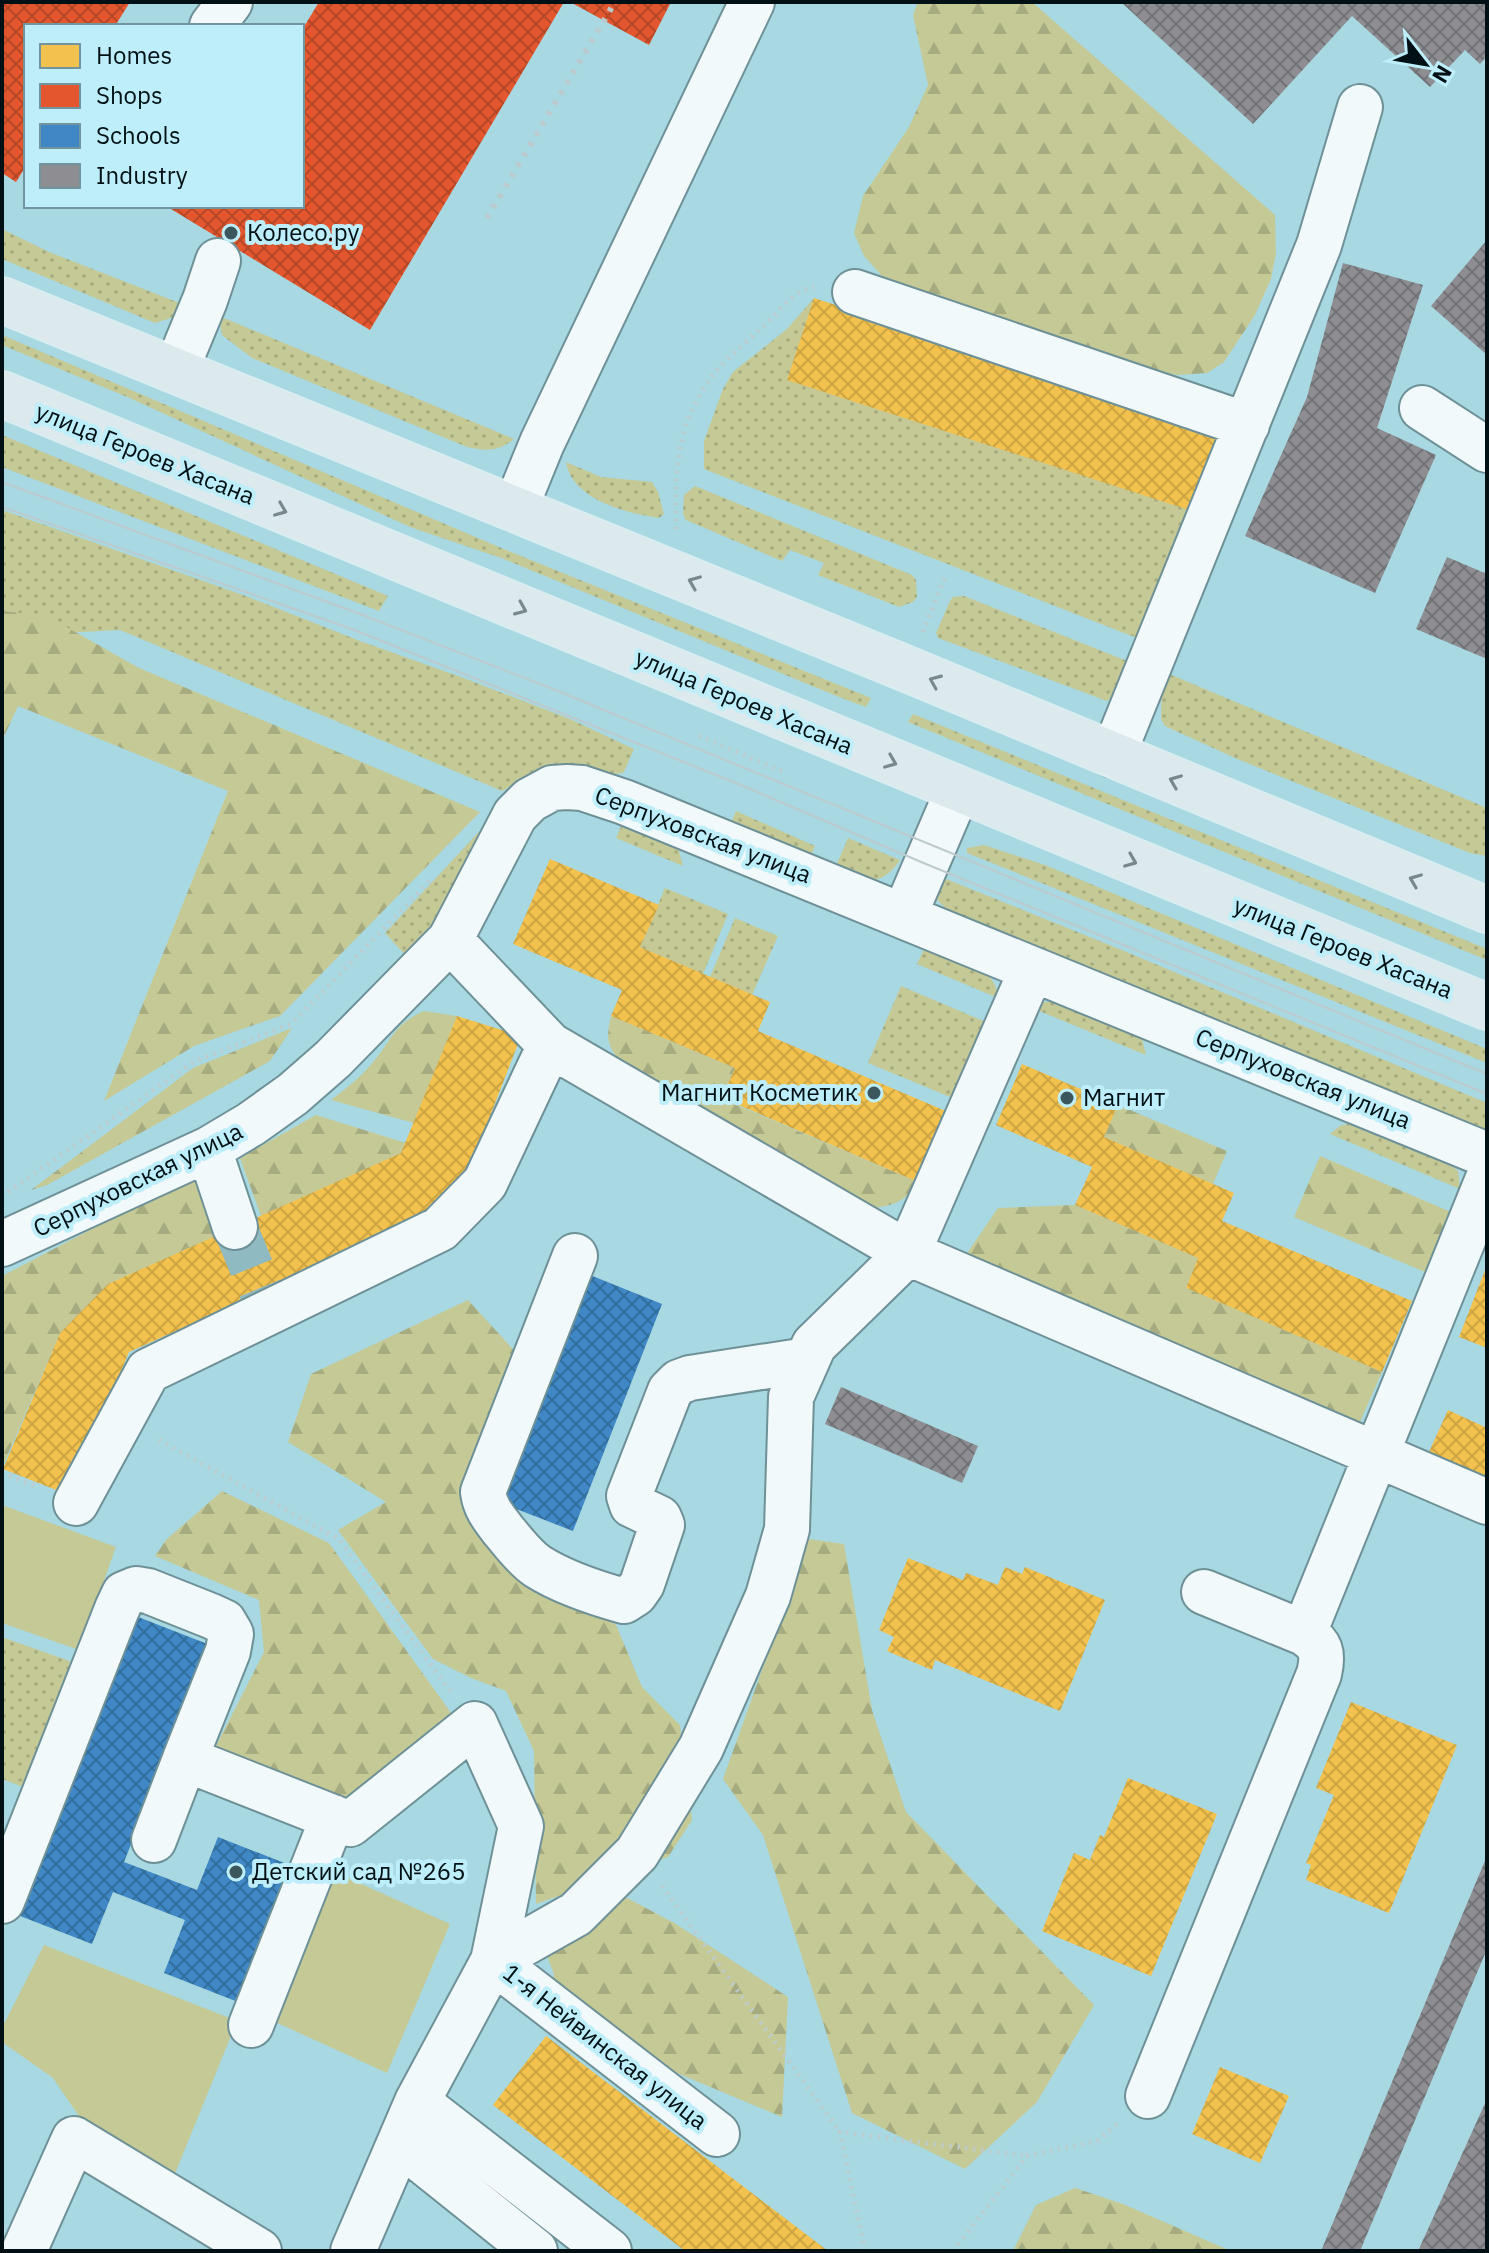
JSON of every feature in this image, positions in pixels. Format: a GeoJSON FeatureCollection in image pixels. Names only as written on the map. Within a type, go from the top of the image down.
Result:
{"type":"FeatureCollection","features":[{"type":"Feature","properties":{"kind":"main road"},"geometry":{"type":"LineString","coordinates":[[2,300],[1487,910]]}},
{"type":"Feature","properties":{"kind":"main road","name":"улица Героев Хасана"},"geometry":{"type":"LineString","coordinates":[[2,394],[1487,1007]]}},
{"type":"Feature","properties":{"kind":"street"},"geometry":{"type":"LineString","coordinates":[[214,24],[230,2]]}},
{"type":"Feature","properties":{"kind":"street"},"geometry":{"type":"LineString","coordinates":[[515,509],[542,443],[752,2]]}},
{"type":"Feature","properties":{"kind":"street"},"geometry":{"type":"LineString","coordinates":[[1113,755],[1319,245],[1360,107]]}},
{"type":"Feature","properties":{"kind":"street"},"geometry":{"type":"LineString","coordinates":[[176,370],[218,261]]}},
{"type":"Feature","properties":{"kind":"street"},"geometry":{"type":"LineString","coordinates":[[855,292],[1247,425]]}},
{"type":"Feature","properties":{"kind":"street"},"geometry":{"type":"LineString","coordinates":[[1422,408],[1487,450]]}},
{"type":"Feature","properties":{"kind":"street","name":"Серпуховская улица"},"geometry":{"type":"LineString","coordinates":[[2,1244],[209,1149],[293,1094],[333,1059],[450,940],[515,815],[541,793],[567,787],[582,788],[624,802],[1487,1155]]}},
{"type":"Feature","properties":{"kind":"street"},"geometry":{"type":"LineString","coordinates":[[904,916],[958,790]]}},
{"type":"Feature","properties":{"kind":"street"},"geometry":{"type":"LineString","coordinates":[[450,940],[550,1045],[908,1253],[1487,1502]]}},
{"type":"Feature","properties":{"kind":"street"},"geometry":{"type":"LineString","coordinates":[[493,1961],[576,1914],[637,1853],[701,1748],[768,1596],[787,1529],[791,1397],[814,1345],[908,1253],[1032,969]]}},
{"type":"Feature","properties":{"kind":"street"},"geometry":{"type":"LineString","coordinates":[[76,1503],[148,1371],[267,1301],[440,1229],[485,1183],[550,1045]]}},
{"type":"Feature","properties":{"kind":"street"},"geometry":{"type":"LineString","coordinates":[[209,1149],[235,1227]]}},
{"type":"Feature","properties":{"kind":"street"},"geometry":{"type":"LineString","coordinates":[[1304,1633],[1487,1181]]}},
{"type":"Feature","properties":{"kind":"street"},"geometry":{"type":"LineString","coordinates":[[575,1256],[483,1492],[484,1503],[490,1513],[520,1550],[535,1565],[554,1575],[624,1601],[635,1594],[642,1584],[662,1525],[659,1518],[632,1505],[629,1496],[670,1391],[679,1382],[690,1378],[807,1360]]}},
{"type":"Feature","properties":{"kind":"street"},"geometry":{"type":"LineString","coordinates":[[2,1901],[117,1609],[124,1594],[136,1589],[224,1622],[231,1634],[228,1651],[154,1840]]}},
{"type":"Feature","properties":{"kind":"street"},"geometry":{"type":"LineString","coordinates":[[1148,2096],[1319,1674],[1323,1656],[1317,1641],[1304,1633],[1204,1592]]}},
{"type":"Feature","properties":{"kind":"street"},"geometry":{"type":"LineString","coordinates":[[185,1759],[350,1824],[475,1724],[521,1826],[493,1961],[417,2102],[353,2251]]}},
{"type":"Feature","properties":{"kind":"street"},"geometry":{"type":"LineString","coordinates":[[251,2025],[333,1817]]}},
{"type":"Feature","properties":{"kind":"street","name":"1-я Нейвинская улица"},"geometry":{"type":"LineString","coordinates":[[493,1961],[717,2134]]}},
{"type":"Feature","properties":{"kind":"street"},"geometry":{"type":"LineString","coordinates":[[417,2102],[609,2251]]}},
{"type":"Feature","properties":{"kind":"street"},"geometry":{"type":"LineString","coordinates":[[24,2251],[74,2139],[259,2251]]}},
{"type":"Feature","properties":{"kind":"street"},"geometry":{"type":"LineString","coordinates":[[400,2143],[535,2251]]}},
{"type":"Feature","properties":{"kind":"path"},"geometry":{"type":"LineString","coordinates":[[674,476],[683,435],[696,401],[717,370],[791,297],[806,288],[820,286],[855,292]]}},
{"type":"Feature","properties":{"kind":"path"},"geometry":{"type":"LineString","coordinates":[[699,736],[784,772]]}},
{"type":"Feature","properties":{"kind":"path"},"geometry":{"type":"LineString","coordinates":[[2,1196],[195,1061],[291,1024],[437,873]]}},
{"type":"Feature","properties":{"kind":"path"},"geometry":{"type":"LineString","coordinates":[[122,1419],[339,1539],[475,1724]]}},
{"type":"Feature","properties":{"kind":"path"},"geometry":{"type":"LineString","coordinates":[[637,1853],[840,2132],[865,2251]]}},
{"type":"Feature","properties":{"kind":"path"},"geometry":{"type":"LineString","coordinates":[[840,2132],[1027,2156],[1097,2141],[1148,2096]]}},
{"type":"Feature","properties":{"kind":"path"},"geometry":{"type":"LineString","coordinates":[[953,2251],[1027,2156]]}},
{"type":"Feature","properties":{"kind":"green space"},"geometry":{"type":"Polygon","coordinates":[[[918,2],[1032,2],[1275,215],[1276,253],[1271,279],[1255,315],[1224,362],[1207,373],[1177,375],[1137,366],[921,294],[883,277],[864,256],[854,233],[863,196],[909,127],[928,85],[913,15],[918,2]]]}},
{"type":"Feature","properties":{"kind":"green space"},"geometry":{"type":"Polygon","coordinates":[[[2,229],[49,252],[182,304],[177,316],[155,323],[2,259],[2,229]]]}},
{"type":"Feature","properties":{"kind":"green space"},"geometry":{"type":"Polygon","coordinates":[[[814,298],[788,379],[1195,512],[1142,640],[704,469],[704,441],[723,389],[733,372],[787,329],[814,298]]]}},
{"type":"Feature","properties":{"kind":"green space"},"geometry":{"type":"Polygon","coordinates":[[[219,316],[514,439],[492,449],[467,447],[252,358],[222,335],[219,316]]]}},
{"type":"Feature","properties":{"kind":"green space"},"geometry":{"type":"Polygon","coordinates":[[[2,335],[506,550],[871,698],[866,707],[839,697],[504,559],[410,527],[132,399],[2,345],[2,335]]]}},
{"type":"Feature","properties":{"kind":"green space"},"geometry":{"type":"Polygon","coordinates":[[[2,435],[388,596],[379,611],[2,467],[2,435]]]}},
{"type":"Feature","properties":{"kind":"green space"},"geometry":{"type":"Polygon","coordinates":[[[566,462],[601,477],[652,482],[664,514],[659,518],[646,516],[603,502],[579,486],[570,475],[566,462]]]}},
{"type":"Feature","properties":{"kind":"green space"},"geometry":{"type":"Polygon","coordinates":[[[695,486],[912,575],[916,580],[917,597],[913,602],[899,607],[818,575],[824,563],[790,550],[782,561],[686,520],[683,514],[684,495],[695,486]]]}},
{"type":"Feature","properties":{"kind":"green space"},"geometry":{"type":"Polygon","coordinates":[[[2,510],[243,595],[461,677],[570,719],[634,749],[624,772],[610,774],[575,768],[553,770],[532,776],[502,791],[120,630],[2,636],[2,510]]]}},
{"type":"Feature","properties":{"kind":"green space"},"geometry":{"type":"Polygon","coordinates":[[[964,596],[1132,663],[1116,693],[1107,701],[938,638],[936,633],[950,601],[953,597],[964,596]]]}},
{"type":"Feature","properties":{"kind":"green space"},"geometry":{"type":"Polygon","coordinates":[[[2,611],[47,616],[139,668],[480,812],[280,1016],[194,1046],[104,1101],[228,791],[18,706],[2,741],[2,611]]]}},
{"type":"Feature","properties":{"kind":"green space"},"geometry":{"type":"Polygon","coordinates":[[[1162,671],[1487,808],[1487,856],[1470,853],[1235,758],[1165,726],[1161,719],[1162,671]]]}},
{"type":"Feature","properties":{"kind":"green space"},"geometry":{"type":"Polygon","coordinates":[[[913,714],[1487,949],[1487,960],[908,722],[913,714]]]}},
{"type":"Feature","properties":{"kind":"green space"},"geometry":{"type":"Polygon","coordinates":[[[736,811],[815,846],[808,862],[729,828],[736,811]]]}},
{"type":"Feature","properties":{"kind":"green space"},"geometry":{"type":"Polygon","coordinates":[[[488,822],[478,861],[410,960],[385,933],[488,822]]]}},
{"type":"Feature","properties":{"kind":"green space"},"geometry":{"type":"Polygon","coordinates":[[[623,822],[677,844],[683,866],[616,838],[623,822]]]}},
{"type":"Feature","properties":{"kind":"green space"},"geometry":{"type":"Polygon","coordinates":[[[848,838],[900,860],[878,879],[862,880],[833,873],[848,838]]]}},
{"type":"Feature","properties":{"kind":"green space"},"geometry":{"type":"Polygon","coordinates":[[[984,845],[1045,865],[1487,1049],[1487,1063],[967,853],[967,848],[984,845]]]}},
{"type":"Feature","properties":{"kind":"green space"},"geometry":{"type":"Polygon","coordinates":[[[936,875],[1487,1103],[1487,1130],[947,909],[935,898],[936,875]]]}},
{"type":"Feature","properties":{"kind":"green space"},"geometry":{"type":"Polygon","coordinates":[[[665,888],[728,914],[703,974],[640,947],[665,888]]]}},
{"type":"Feature","properties":{"kind":"green space"},"geometry":{"type":"Polygon","coordinates":[[[735,918],[778,936],[752,995],[710,977],[735,918]]]}},
{"type":"Feature","properties":{"kind":"green space"},"geometry":{"type":"Polygon","coordinates":[[[926,945],[982,970],[996,987],[998,998],[917,964],[926,945]]]}},
{"type":"Feature","properties":{"kind":"green space"},"geometry":{"type":"Polygon","coordinates":[[[901,986],[988,1023],[955,1099],[868,1063],[901,986]]]}},
{"type":"Feature","properties":{"kind":"green space"},"geometry":{"type":"Polygon","coordinates":[[[1040,1002],[1059,1002],[1141,1035],[1146,1055],[1032,1008],[1040,1002]]]}},
{"type":"Feature","properties":{"kind":"green space"},"geometry":{"type":"Polygon","coordinates":[[[424,1011],[457,1016],[414,1123],[331,1100],[364,1072],[400,1026],[424,1011]]]}},
{"type":"Feature","properties":{"kind":"green space"},"geometry":{"type":"Polygon","coordinates":[[[611,1016],[735,1068],[722,1099],[918,1182],[897,1202],[869,1208],[624,1066],[609,1043],[611,1016]]]}},
{"type":"Feature","properties":{"kind":"green space"},"geometry":{"type":"Polygon","coordinates":[[[292,1028],[270,1061],[47,1185],[31,1190],[193,1068],[292,1028]]]}},
{"type":"Feature","properties":{"kind":"green space"},"geometry":{"type":"Polygon","coordinates":[[[1118,1105],[1227,1151],[1213,1184],[1104,1137],[1118,1105]]]}},
{"type":"Feature","properties":{"kind":"green space"},"geometry":{"type":"Polygon","coordinates":[[[316,1115],[406,1143],[401,1153],[261,1216],[240,1158],[316,1115]]]}},
{"type":"Feature","properties":{"kind":"green space"},"geometry":{"type":"Polygon","coordinates":[[[1348,1124],[1452,1166],[1458,1171],[1460,1189],[1330,1134],[1348,1124]]]}},
{"type":"Feature","properties":{"kind":"green space"},"geometry":{"type":"Polygon","coordinates":[[[1320,1156],[1451,1212],[1425,1272],[1294,1217],[1320,1156]]]}},
{"type":"Feature","properties":{"kind":"green space"},"geometry":{"type":"Polygon","coordinates":[[[199,1173],[222,1233],[108,1284],[60,1333],[2,1468],[2,1276],[199,1173]]]}},
{"type":"Feature","properties":{"kind":"green space"},"geometry":{"type":"Polygon","coordinates":[[[1075,1205],[1198,1258],[1186,1288],[1382,1372],[1356,1431],[959,1265],[998,1208],[1075,1205]]]}},
{"type":"Feature","properties":{"kind":"green space"},"geometry":{"type":"Polygon","coordinates":[[[468,1300],[519,1356],[481,1453],[544,1572],[616,1625],[642,1687],[680,1725],[692,1820],[668,1857],[536,1904],[534,1751],[506,1691],[433,1659],[338,1530],[386,1502],[288,1442],[311,1374],[468,1300]]]}},
{"type":"Feature","properties":{"kind":"green space"},"geometry":{"type":"Polygon","coordinates":[[[222,1491],[329,1543],[457,1721],[357,1809],[216,1746],[264,1652],[259,1600],[155,1556],[166,1540],[222,1491]]]}},
{"type":"Feature","properties":{"kind":"green space"},"geometry":{"type":"Polygon","coordinates":[[[2,1505],[116,1547],[79,1650],[2,1623],[2,1505]]]}},
{"type":"Feature","properties":{"kind":"green space"},"geometry":{"type":"Polygon","coordinates":[[[809,1539],[844,1544],[872,1710],[906,1812],[1094,2005],[1037,2102],[965,2169],[852,2113],[763,1835],[723,1779],[809,1539]]]}},
{"type":"Feature","properties":{"kind":"green space"},"geometry":{"type":"Polygon","coordinates":[[[2,1637],[75,1663],[31,1790],[2,1779],[2,1637]]]}},
{"type":"Feature","properties":{"kind":"green space"},"geometry":{"type":"Polygon","coordinates":[[[326,1868],[450,1924],[387,2073],[260,2015],[326,1868]]]}},
{"type":"Feature","properties":{"kind":"green space"},"geometry":{"type":"Polygon","coordinates":[[[612,1890],[676,1924],[788,1997],[782,2117],[546,2018],[554,1974],[545,1951],[612,1890]]]}},
{"type":"Feature","properties":{"kind":"green space"},"geometry":{"type":"Polygon","coordinates":[[[44,1945],[237,2021],[172,2181],[87,2128],[53,2078],[2,2042],[2,2028],[44,1945]]]}},
{"type":"Feature","properties":{"kind":"green space"},"geometry":{"type":"Polygon","coordinates":[[[1075,2188],[1123,2204],[1231,2251],[1014,2249],[1036,2205],[1075,2188]]]}},
{"type":"Feature","properties":{"kind":"building: Homes"},"geometry":{"type":"Polygon","coordinates":[[[814,298],[1221,430],[1195,512],[787,380],[814,298]]]}},
{"type":"Feature","properties":{"kind":"building: Homes"},"geometry":{"type":"Polygon","coordinates":[[[550,859],[659,905],[640,947],[770,1002],[758,1031],[948,1112],[918,1182],[722,1098],[735,1068],[611,1016],[622,990],[513,944],[550,859]]]}},
{"type":"Feature","properties":{"kind":"building: Homes"},"geometry":{"type":"Polygon","coordinates":[[[457,1016],[521,1036],[467,1176],[428,1218],[129,1352],[69,1495],[3,1469],[60,1333],[108,1284],[401,1153],[457,1016]]]}},
{"type":"Feature","properties":{"kind":"building: Homes"},"geometry":{"type":"Polygon","coordinates":[[[1022,1064],[1118,1105],[1104,1137],[1234,1193],[1222,1221],[1412,1301],[1382,1372],[1186,1288],[1198,1258],[1075,1205],[1092,1167],[996,1125],[1022,1064]]]}},
{"type":"Feature","properties":{"kind":"building: Homes"},"geometry":{"type":"Polygon","coordinates":[[[1487,1265],[1487,1348],[1459,1337],[1487,1265]]]}},
{"type":"Feature","properties":{"kind":"building: Homes"},"geometry":{"type":"Polygon","coordinates":[[[1448,1410],[1487,1428],[1487,1478],[1429,1452],[1448,1410]]]}},
{"type":"Feature","properties":{"kind":"building: Homes"},"geometry":{"type":"Polygon","coordinates":[[[908,1558],[963,1580],[966,1573],[998,1585],[1005,1567],[1022,1574],[1025,1567],[1105,1600],[1060,1711],[935,1660],[932,1670],[887,1651],[894,1637],[879,1630],[908,1558]]]}},
{"type":"Feature","properties":{"kind":"building: Homes"},"geometry":{"type":"Polygon","coordinates":[[[1351,1702],[1457,1745],[1389,1913],[1306,1880],[1311,1865],[1306,1863],[1334,1795],[1316,1788],[1351,1702]]]}},
{"type":"Feature","properties":{"kind":"building: Homes"},"geometry":{"type":"Polygon","coordinates":[[[1128,1778],[1217,1814],[1151,1976],[1042,1931],[1074,1853],[1090,1860],[1100,1835],[1104,1837],[1128,1778]]]}},
{"type":"Feature","properties":{"kind":"building: Homes"},"geometry":{"type":"Polygon","coordinates":[[[546,2036],[828,2251],[685,2251],[493,2105],[546,2036]]]}},
{"type":"Feature","properties":{"kind":"building: Homes"},"geometry":{"type":"Polygon","coordinates":[[[1220,2067],[1289,2096],[1260,2163],[1192,2134],[1220,2067]]]}},
{"type":"Feature","properties":{"kind":"building: Shops"},"geometry":{"type":"Polygon","coordinates":[[[2,2],[130,2],[116,24],[24,24],[24,169],[16,182],[2,173],[2,2]]]}},
{"type":"Feature","properties":{"kind":"building: Shops"},"geometry":{"type":"Polygon","coordinates":[[[319,2],[564,2],[370,330],[169,208],[304,208],[304,27],[319,2]]]}},
{"type":"Feature","properties":{"kind":"building: Shops"},"geometry":{"type":"Polygon","coordinates":[[[570,2],[671,2],[649,45],[570,2]]]}},
{"type":"Feature","properties":{"kind":"building: Schools"},"geometry":{"type":"Polygon","coordinates":[[[585,1273],[662,1304],[573,1531],[496,1501],[585,1273]]]}},
{"type":"Feature","properties":{"kind":"building: Schools"},"geometry":{"type":"Polygon","coordinates":[[[133,1615],[210,1645],[124,1862],[197,1890],[218,1837],[292,1866],[238,2002],[164,1973],[185,1920],[113,1892],[92,1944],[15,1914],[133,1615]]]}},
{"type":"Feature","properties":{"kind":"building: Industry"},"geometry":{"type":"Polygon","coordinates":[[[1121,2],[1487,2],[1487,56],[1480,64],[1465,50],[1430,87],[1352,16],[1253,124],[1121,2]]]}},
{"type":"Feature","properties":{"kind":"building: Industry"},"geometry":{"type":"Polygon","coordinates":[[[1487,240],[1487,355],[1431,306],[1487,240]]]}},
{"type":"Feature","properties":{"kind":"building: Industry"},"geometry":{"type":"Polygon","coordinates":[[[1343,263],[1423,285],[1377,428],[1436,455],[1375,593],[1245,536],[1307,397],[1343,263]]]}},
{"type":"Feature","properties":{"kind":"building: Industry"},"geometry":{"type":"Polygon","coordinates":[[[1447,557],[1487,574],[1487,659],[1416,629],[1447,557]]]}},
{"type":"Feature","properties":{"kind":"building: Industry"},"geometry":{"type":"Polygon","coordinates":[[[841,1387],[978,1446],[962,1483],[825,1424],[841,1387]]]}},
{"type":"Feature","properties":{"kind":"building: Industry"},"geometry":{"type":"Polygon","coordinates":[[[1487,1856],[1487,1949],[1360,2251],[1321,2251],[1487,1856]]]}},
{"type":"Feature","properties":{"kind":"building: Industry"},"geometry":{"type":"Polygon","coordinates":[[[1487,2099],[1487,2251],[1418,2251],[1487,2099]]]}},
{"type":"Feature","properties":{"kind":"tunnel"},"geometry":{"type":"LineString","coordinates":[[235,1227],[262,1293]]}},
{"type":"Feature","properties":{"kind":"tram line"},"geometry":{"type":"LineString","coordinates":[[2,482],[553,689],[1487,1074]]}},
{"type":"Feature","properties":{"kind":"tram line"},"geometry":{"type":"LineString","coordinates":[[2,507],[352,629],[736,783],[1487,1094]]}},
{"type":"Feature","properties":{"kind":"railway"},"geometry":{"type":"LineString","coordinates":[[487,218],[615,2]]}},
{"type":"Feature","properties":{"kind":"place","name":"Колесо.ру"},"geometry":{"type":"Point","coordinates":[231,233]}},
{"type":"Feature","properties":{"kind":"place","name":"Магнит Косметик"},"geometry":{"type":"Point","coordinates":[874,1093]}},
{"type":"Feature","properties":{"kind":"place","name":"Магнит"},"geometry":{"type":"Point","coordinates":[1067,1098]}},
{"type":"Feature","properties":{"kind":"place","name":"Детский сад №265"},"geometry":{"type":"Point","coordinates":[236,1872]}}]}
